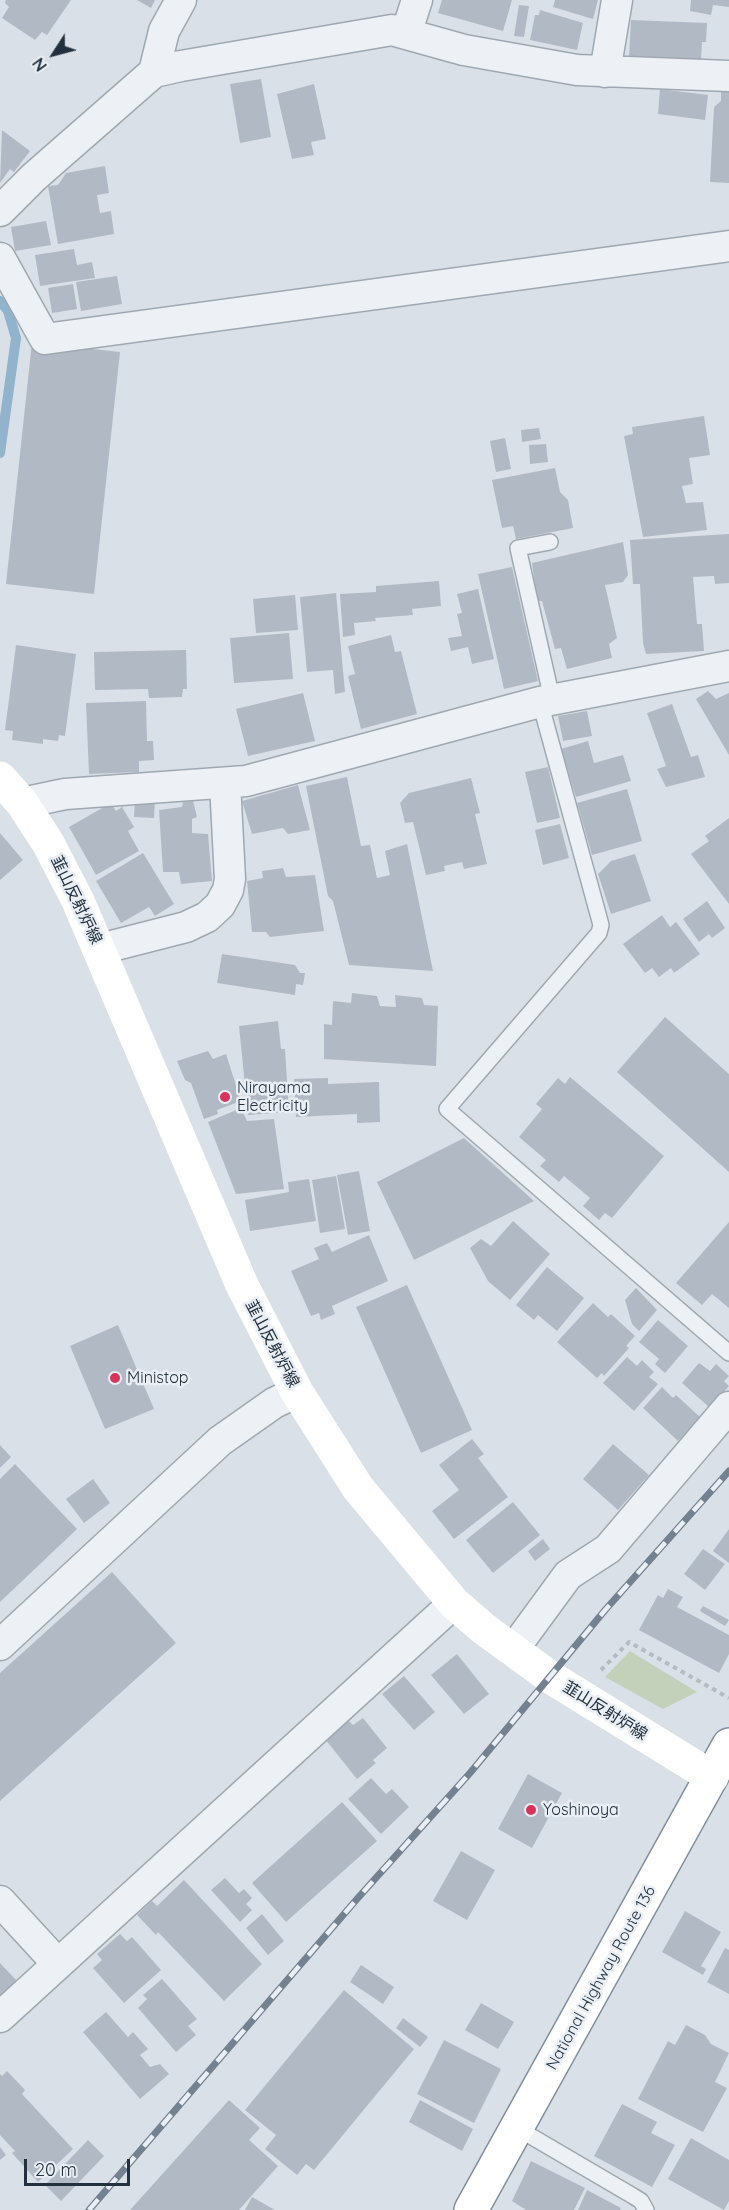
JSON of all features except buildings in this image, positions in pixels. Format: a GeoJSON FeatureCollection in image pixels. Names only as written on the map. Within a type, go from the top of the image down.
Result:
{"type":"FeatureCollection","features":[{"type":"Feature","properties":{"kind":"main road","name":"韮山反射炉線"},"geometry":{"type":"LineString","coordinates":[[0,778],[22,803],[48,843],[100,949],[242,1285],[297,1392],[358,1488],[454,1603],[513,1650],[577,1694],[712,1777]]}},
{"type":"Feature","properties":{"kind":"main road","name":"National Highway Route 136"},"geometry":{"type":"LineString","coordinates":[[471,2210],[729,1745]]}},
{"type":"Feature","properties":{"kind":"street"},"geometry":{"type":"LineString","coordinates":[[154,72],[165,30],[181,0]]}},
{"type":"Feature","properties":{"kind":"street"},"geometry":{"type":"LineString","coordinates":[[406,34],[417,0]]}},
{"type":"Feature","properties":{"kind":"street"},"geometry":{"type":"LineString","coordinates":[[605,72],[617,0]]}},
{"type":"Feature","properties":{"kind":"street"},"geometry":{"type":"LineString","coordinates":[[0,212],[33,177],[154,72],[392,30],[464,50],[578,70],[729,76]]}},
{"type":"Feature","properties":{"kind":"street"},"geometry":{"type":"LineString","coordinates":[[0,258],[45,339],[729,246]]}},
{"type":"Feature","properties":{"kind":"street"},"geometry":{"type":"LineString","coordinates":[[22,803],[65,794],[246,781],[546,701],[729,666]]}},
{"type":"Feature","properties":{"kind":"street"},"geometry":{"type":"LineString","coordinates":[[100,949],[186,927],[207,917],[220,905],[231,879],[225,783]]}},
{"type":"Feature","properties":{"kind":"street"},"geometry":{"type":"LineString","coordinates":[[0,1645],[220,1442],[258,1413],[297,1392]]}},
{"type":"Feature","properties":{"kind":"street"},"geometry":{"type":"LineString","coordinates":[[513,1650],[568,1575],[608,1549],[729,1407]]}},
{"type":"Feature","properties":{"kind":"street"},"geometry":{"type":"LineString","coordinates":[[0,2017],[454,1603]]}},
{"type":"Feature","properties":{"kind":"street"},"geometry":{"type":"LineString","coordinates":[[0,1901],[57,1963]]}},
{"type":"Feature","properties":{"kind":"lane"},"geometry":{"type":"LineString","coordinates":[[550,542],[518,549],[546,701],[601,924],[599,933],[447,1109],[729,1353]]}},
{"type":"Feature","properties":{"kind":"lane"},"geometry":{"type":"LineString","coordinates":[[517,2128],[641,2201],[646,2210]]}},
{"type":"Feature","properties":{"kind":"path"},"geometry":{"type":"LineString","coordinates":[[577,1694],[629,1642],[729,1698]]}},
{"type":"Feature","properties":{"kind":"green space"},"geometry":{"type":"Polygon","coordinates":[[[630,1651],[697,1692],[663,1709],[605,1677],[630,1651]]]}},
{"type":"Feature","properties":{"kind":"waterway"},"geometry":{"type":"LineString","coordinates":[[0,301],[8,311],[16,338],[0,453]]}},
{"type":"Feature","properties":{"kind":"railway"},"geometry":{"type":"LineString","coordinates":[[89,2210],[357,1899],[470,1773],[606,1609],[729,1471]]}},
{"type":"Feature","properties":{"kind":"place","name":"Nirayama Electricity"},"geometry":{"type":"Point","coordinates":[225,1097]}},
{"type":"Feature","properties":{"kind":"place","name":"Ministop"},"geometry":{"type":"Point","coordinates":[115,1378]}},
{"type":"Feature","properties":{"kind":"place","name":"Yoshinoya"},"geometry":{"type":"Point","coordinates":[531,1810]}}]}
